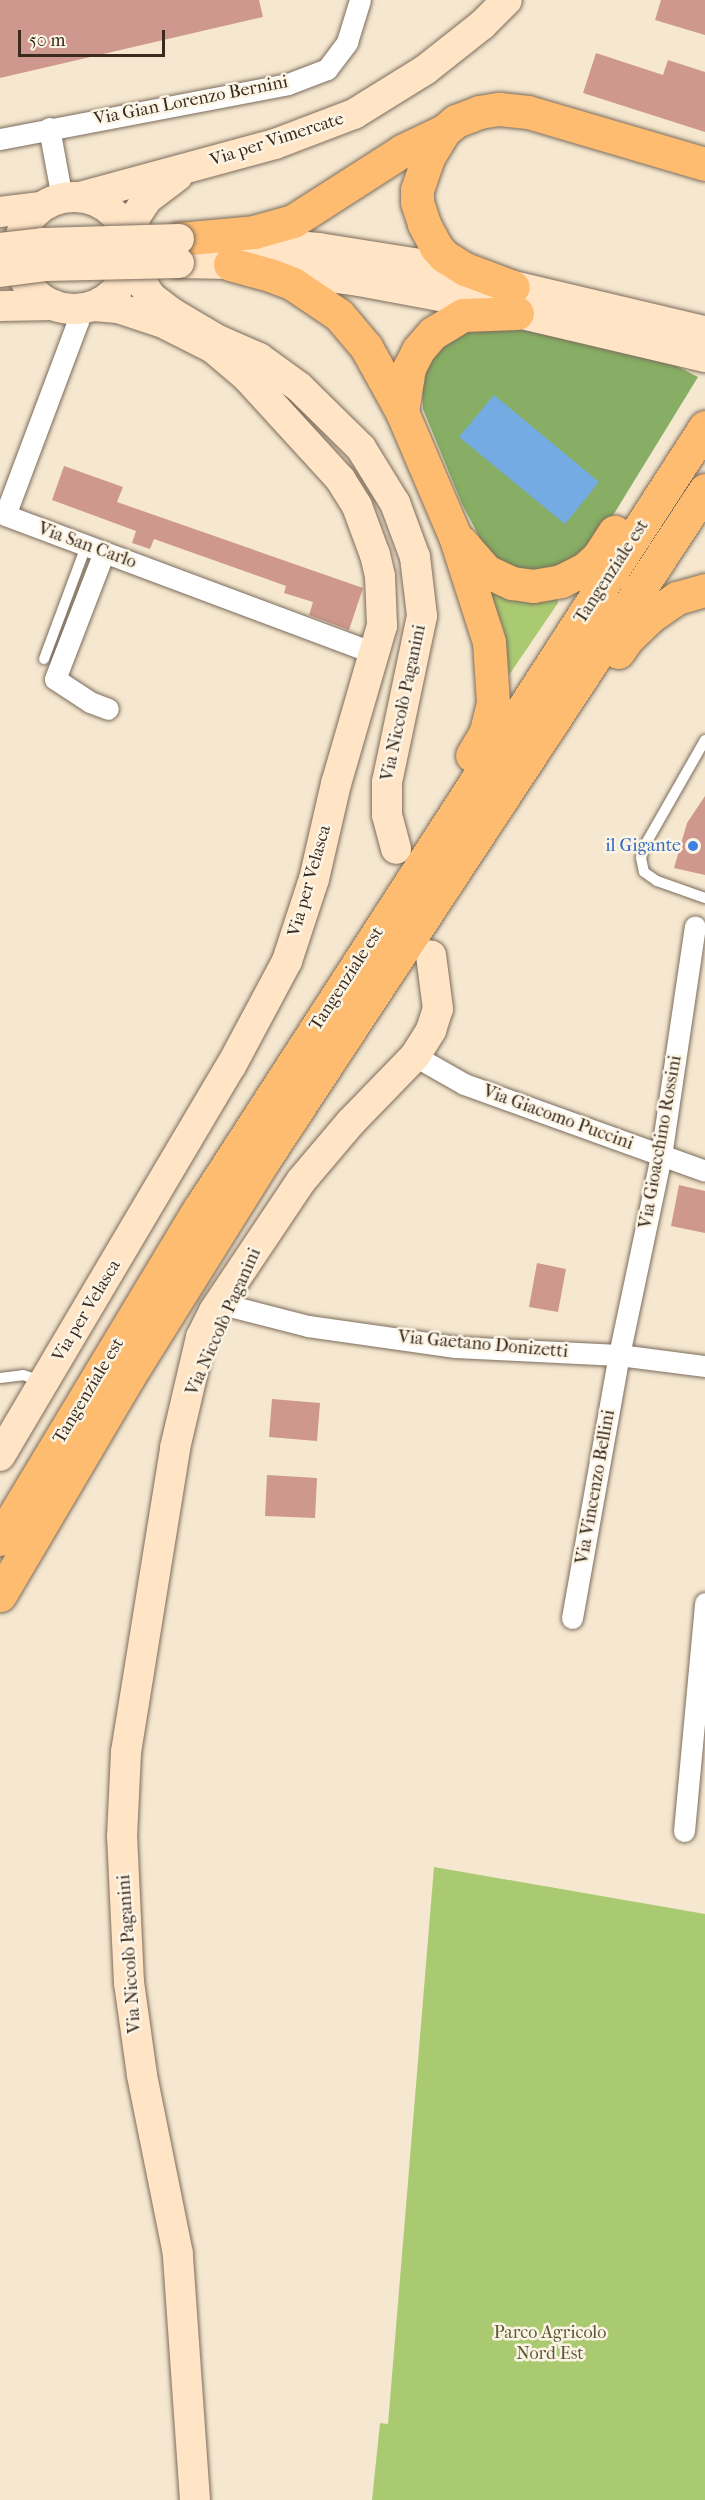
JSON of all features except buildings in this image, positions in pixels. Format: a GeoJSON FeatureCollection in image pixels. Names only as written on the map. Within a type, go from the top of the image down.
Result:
{"type":"FeatureCollection","features":[{"type":"Feature","properties":{"kind":"highway"},"geometry":{"type":"LineString","coordinates":[[179,251],[294,221],[402,151],[479,112],[499,109],[517,110],[705,165]]}},
{"type":"Feature","properties":{"kind":"highway"},"geometry":{"type":"LineString","coordinates":[[444,130],[428,158],[417,190],[417,202],[424,224],[436,247],[444,256],[515,300]]}},
{"type":"Feature","properties":{"kind":"highway"},"geometry":{"type":"LineString","coordinates":[[667,155],[705,177]]}},
{"type":"Feature","properties":{"kind":"highway"},"geometry":{"type":"LineString","coordinates":[[230,264],[293,284],[339,315],[366,347],[402,412],[455,536],[489,642],[494,703],[486,732],[447,796],[434,844]]}},
{"type":"Feature","properties":{"kind":"highway"},"geometry":{"type":"LineString","coordinates":[[402,412],[409,368],[418,350],[433,333],[464,315],[515,300]]}},
{"type":"Feature","properties":{"kind":"highway"},"geometry":{"type":"LineString","coordinates":[[455,536],[486,571],[495,576],[533,586],[561,581],[591,564],[643,488],[698,439]]}},
{"type":"Feature","properties":{"kind":"highway","name":"Tangenziale est"},"geometry":{"type":"LineString","coordinates":[[0,1539],[200,1208],[698,439]]}},
{"type":"Feature","properties":{"kind":"highway","name":"Tangenziale est"},"geometry":{"type":"LineString","coordinates":[[0,1595],[129,1376],[264,1160],[705,490]]}},
{"type":"Feature","properties":{"kind":"highway"},"geometry":{"type":"LineString","coordinates":[[545,730],[578,712],[627,639],[651,616],[677,598],[705,590]]}},
{"type":"Feature","properties":{"kind":"street","name":"Via Gian Lorenzo Bernini"},"geometry":{"type":"LineString","coordinates":[[0,139],[288,84],[327,69],[347,42],[360,0]]}},
{"type":"Feature","properties":{"kind":"street","name":"Via per Vimercate"},"geometry":{"type":"LineString","coordinates":[[0,212],[61,200],[275,144],[354,114],[425,70],[482,25],[507,0]]}},
{"type":"Feature","properties":{"kind":"street"},"geometry":{"type":"LineString","coordinates":[[49,128],[61,200]]}},
{"type":"Feature","properties":{"kind":"street","name":"Via per Vimercate"},"geometry":{"type":"LineString","coordinates":[[130,245],[137,214],[147,199],[188,168]]}},
{"type":"Feature","properties":{"kind":"street"},"geometry":{"type":"LineString","coordinates":[[61,200],[96,201],[111,209],[122,222],[130,245],[129,270],[121,285],[109,297],[75,307],[39,297],[27,284],[19,260],[21,235],[29,219],[61,200]]}},
{"type":"Feature","properties":{"kind":"street"},"geometry":{"type":"LineString","coordinates":[[0,248],[43,243],[179,251],[319,248],[425,265],[515,300]]}},
{"type":"Feature","properties":{"kind":"street","name":"Via Niccolò Paganini"},"geometry":{"type":"LineString","coordinates":[[130,245],[140,278],[151,297],[172,313],[218,340],[259,358],[299,387],[361,448],[395,503],[415,557],[422,616],[387,782],[387,815],[396,849]]}},
{"type":"Feature","properties":{"kind":"street"},"geometry":{"type":"LineString","coordinates":[[0,272],[179,251],[230,264],[515,300],[683,334],[705,357]]}},
{"type":"Feature","properties":{"kind":"street","name":"Via per Velasca"},"geometry":{"type":"LineString","coordinates":[[0,306],[118,308],[218,340]]}},
{"type":"Feature","properties":{"kind":"street","name":"Via San Carlo"},"geometry":{"type":"LineString","coordinates":[[75,307],[78,321],[5,515],[375,653]]}},
{"type":"Feature","properties":{"kind":"street","name":"Via per Velasca"},"geometry":{"type":"LineString","coordinates":[[0,1456],[231,1066],[287,961],[314,879],[336,784],[375,653],[382,617],[380,576],[375,555],[348,489],[316,450],[226,359],[166,325]]}},
{"type":"Feature","properties":{"kind":"street"},"geometry":{"type":"LineString","coordinates":[[299,387],[306,421],[316,450]]}},
{"type":"Feature","properties":{"kind":"street"},"geometry":{"type":"LineString","coordinates":[[95,549],[55,679],[90,702],[108,709]]}},
{"type":"Feature","properties":{"kind":"street","name":"Via Gioacchino Rossini"},"geometry":{"type":"LineString","coordinates":[[619,1355],[661,1155],[695,927]]}},
{"type":"Feature","properties":{"kind":"street","name":"Via Niccolò Paganini"},"geometry":{"type":"LineString","coordinates":[[195,2500],[178,2254],[132,2010],[123,1837],[126,1752],[175,1448],[201,1337],[263,1235],[321,1156],[415,1056],[431,1030],[438,1009],[431,956]]}},
{"type":"Feature","properties":{"kind":"street","name":"Via Giacomo Puccini"},"geometry":{"type":"LineString","coordinates":[[415,1056],[464,1084],[705,1171]]}},
{"type":"Feature","properties":{"kind":"street","name":"Via Gaetano Donizetti"},"geometry":{"type":"LineString","coordinates":[[223,1303],[238,1312],[263,1315],[308,1326],[456,1347],[619,1355],[705,1365]]}},
{"type":"Feature","properties":{"kind":"street","name":"Via Vincenzo Bellini"},"geometry":{"type":"LineString","coordinates":[[572,1618],[619,1355]]}},
{"type":"Feature","properties":{"kind":"street"},"geometry":{"type":"LineString","coordinates":[[684,1831],[705,1603]]}},
{"type":"Feature","properties":{"kind":"lane"},"geometry":{"type":"LineString","coordinates":[[44,659],[95,549]]}},
{"type":"Feature","properties":{"kind":"lane"},"geometry":{"type":"LineString","coordinates":[[705,740],[644,847],[641,858],[644,872],[657,881],[705,898]]}},
{"type":"Feature","properties":{"kind":"lane"},"geometry":{"type":"LineString","coordinates":[[0,1378],[23,1375],[45,1382]]}},
{"type":"Feature","properties":{"kind":"green space"},"geometry":{"type":"Polygon","coordinates":[[[498,318],[651,353],[698,377],[593,548],[543,576],[503,567],[485,548],[462,504],[423,409],[422,383],[429,354],[449,332],[498,318]]]}},
{"type":"Feature","properties":{"kind":"green space"},"geometry":{"type":"Polygon","coordinates":[[[484,581],[557,597],[558,603],[509,675],[504,630],[484,581]]]}},
{"type":"Feature","properties":{"kind":"green space","name":"Parco Agricolo Nord Est"},"geometry":{"type":"Polygon","coordinates":[[[434,1867],[705,1914],[705,2500],[372,2500],[380,2423],[388,2424],[434,1867]]]}},
{"type":"Feature","properties":{"kind":"water"},"geometry":{"type":"Polygon","coordinates":[[[494,395],[599,482],[565,524],[459,437],[494,395]]]}},
{"type":"Feature","properties":{"kind":"place","name":"il Gigante"},"geometry":{"type":"Point","coordinates":[693,846]}}]}
